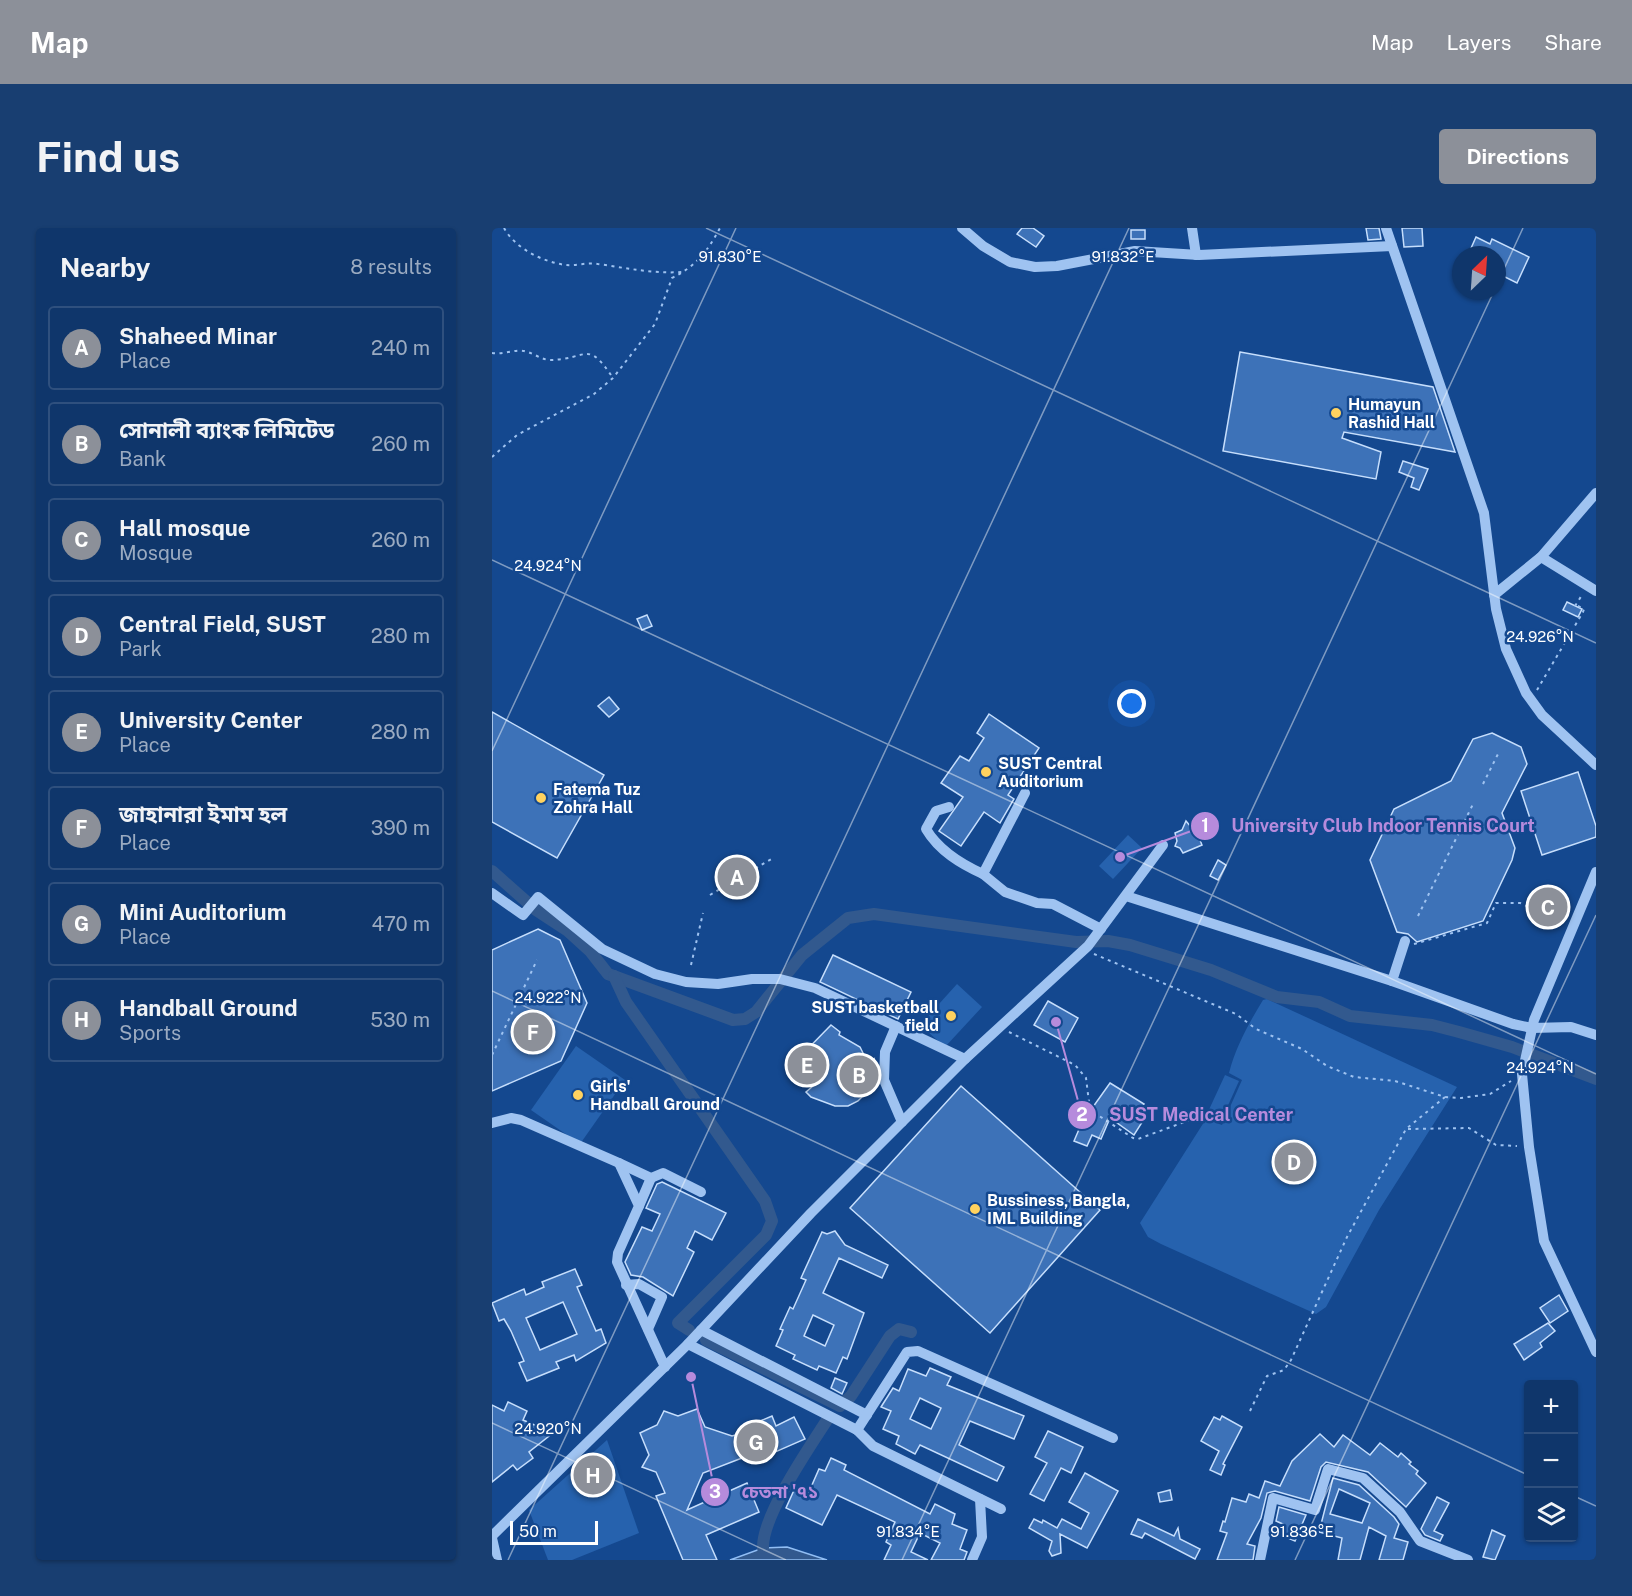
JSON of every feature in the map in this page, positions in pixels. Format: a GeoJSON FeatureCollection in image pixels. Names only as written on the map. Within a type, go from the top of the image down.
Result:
{"type":"FeatureCollection","features":[{"type":"Feature","properties":{"kind":"street"},"geometry":{"type":"LineString","coordinates":[[962,228],[983,246],[1010,262],[1035,267],[1057,266],[1135,251],[1196,255],[1392,246]]}},
{"type":"Feature","properties":{"kind":"street"},"geometry":{"type":"LineString","coordinates":[[1192,228],[1196,255]]}},
{"type":"Feature","properties":{"kind":"street"},"geometry":{"type":"LineString","coordinates":[[1386,228],[1484,513],[1494,595],[1506,649],[1531,700],[1542,716],[1596,765]]}},
{"type":"Feature","properties":{"kind":"street"},"geometry":{"type":"LineString","coordinates":[[1494,595],[1541,557],[1596,493]]}},
{"type":"Feature","properties":{"kind":"street"},"geometry":{"type":"LineString","coordinates":[[1541,557],[1596,591]]}},
{"type":"Feature","properties":{"kind":"street"},"geometry":{"type":"LineString","coordinates":[[983,874],[1025,793]]}},
{"type":"Feature","properties":{"kind":"street"},"geometry":{"type":"LineString","coordinates":[[949,807],[936,811],[927,829],[934,842],[964,865],[983,874],[1005,892],[1031,901],[1053,904],[1091,941]]}},
{"type":"Feature","properties":{"kind":"street"},"geometry":{"type":"LineString","coordinates":[[497,1560],[492,1537],[688,1344],[810,1213],[965,1059],[1091,941],[1163,845]]}},
{"type":"Feature","properties":{"kind":"street"},"geometry":{"type":"LineString","coordinates":[[1596,872],[1532,1028],[1522,1074],[1529,1147],[1544,1241],[1596,1352]]}},
{"type":"Feature","properties":{"kind":"street"},"geometry":{"type":"LineString","coordinates":[[492,893],[523,915],[538,897],[602,949],[655,974],[686,982],[718,984],[752,979],[780,979],[815,988],[965,1059]]}},
{"type":"Feature","properties":{"kind":"street"},"geometry":{"type":"LineString","coordinates":[[1126,896],[1532,1028],[1571,1027],[1596,1035]]}},
{"type":"Feature","properties":{"kind":"street"},"geometry":{"type":"LineString","coordinates":[[1392,981],[1406,941]]}},
{"type":"Feature","properties":{"kind":"street"},"geometry":{"type":"LineString","coordinates":[[896,1026],[885,1052],[884,1080],[902,1122]]}},
{"type":"Feature","properties":{"kind":"street"},"geometry":{"type":"LineString","coordinates":[[492,1123],[511,1118],[521,1120],[619,1162],[651,1179]]}},
{"type":"Feature","properties":{"kind":"street"},"geometry":{"type":"LineString","coordinates":[[619,1162],[639,1206]]}},
{"type":"Feature","properties":{"kind":"street"},"geometry":{"type":"LineString","coordinates":[[664,1368],[617,1262],[618,1253],[651,1179],[663,1173],[701,1192]]}},
{"type":"Feature","properties":{"kind":"street"},"geometry":{"type":"LineString","coordinates":[[627,1285],[639,1284],[662,1297],[648,1329]]}},
{"type":"Feature","properties":{"kind":"street"},"geometry":{"type":"LineString","coordinates":[[701,1330],[867,1415]]}},
{"type":"Feature","properties":{"kind":"street"},"geometry":{"type":"LineString","coordinates":[[688,1344],[857,1430],[873,1446],[1001,1509]]}},
{"type":"Feature","properties":{"kind":"street"},"geometry":{"type":"LineString","coordinates":[[857,1430],[908,1352],[918,1351],[1113,1438]]}},
{"type":"Feature","properties":{"kind":"street"},"geometry":{"type":"LineString","coordinates":[[1260,1560],[1274,1498],[1315,1510],[1328,1469],[1363,1478],[1400,1512],[1420,1540],[1468,1560]]}},
{"type":"Feature","properties":{"kind":"street"},"geometry":{"type":"LineString","coordinates":[[972,1560],[982,1537],[980,1499]]}},
{"type":"Feature","properties":{"kind":"path"},"geometry":{"type":"LineString","coordinates":[[504,228],[512,243],[547,260],[566,265],[598,264],[657,273],[685,271]]}},
{"type":"Feature","properties":{"kind":"path"},"geometry":{"type":"LineString","coordinates":[[492,457],[518,435],[594,394],[613,378],[655,324],[672,278],[685,271],[707,252],[720,228]]}},
{"type":"Feature","properties":{"kind":"path"},"geometry":{"type":"LineString","coordinates":[[492,353],[524,351],[548,360],[584,352],[590,353],[600,359],[613,378]]}},
{"type":"Feature","properties":{"kind":"path"},"geometry":{"type":"LineString","coordinates":[[1531,700],[1583,612],[1584,609],[1576,605]]}},
{"type":"Feature","properties":{"kind":"path"},"geometry":{"type":"LineString","coordinates":[[1483,784],[1498,754]]}},
{"type":"Feature","properties":{"kind":"path"},"geometry":{"type":"LineString","coordinates":[[1418,916],[1474,802]]}},
{"type":"Feature","properties":{"kind":"path"},"geometry":{"type":"LineString","coordinates":[[710,895],[773,858]]}},
{"type":"Feature","properties":{"kind":"path"},"geometry":{"type":"LineString","coordinates":[[1406,941],[1415,944],[1487,922],[1496,903],[1520,903],[1566,923]]}},
{"type":"Feature","properties":{"kind":"path"},"geometry":{"type":"LineString","coordinates":[[691,965],[703,914]]}},
{"type":"Feature","properties":{"kind":"path"},"geometry":{"type":"LineString","coordinates":[[1091,941],[1136,970],[1236,1014],[1256,1029],[1302,1049],[1342,1074],[1371,1081],[1412,1084],[1445,1097],[1490,1094],[1522,1074]]}},
{"type":"Feature","properties":{"kind":"path"},"geometry":{"type":"LineString","coordinates":[[492,1055],[537,960]]}},
{"type":"Feature","properties":{"kind":"path"},"geometry":{"type":"LineString","coordinates":[[999,1027],[1075,1065],[1086,1078],[1090,1110],[1134,1138],[1138,1139],[1201,1116]]}},
{"type":"Feature","properties":{"kind":"path"},"geometry":{"type":"LineString","coordinates":[[1250,1411],[1267,1376],[1284,1370],[1291,1360],[1347,1237],[1406,1129],[1445,1097]]}},
{"type":"Feature","properties":{"kind":"path"},"geometry":{"type":"LineString","coordinates":[[1406,1129],[1469,1128],[1496,1145],[1529,1147]]}},
{"type":"Feature","properties":{"kind":"shaded area"},"geometry":{"type":"Polygon","coordinates":[[[1128,835],[1142,848],[1113,879],[1099,866],[1128,835]]]}},
{"type":"Feature","properties":{"kind":"shaded area","name":"SUST basketball field"},"geometry":{"type":"Polygon","coordinates":[[[957,984],[982,1007],[945,1047],[920,1025],[957,984]]]}},
{"type":"Feature","properties":{"kind":"shaded area"},"geometry":{"type":"Polygon","coordinates":[[[1267,999],[1457,1087],[1379,1210],[1326,1307],[1316,1314],[1161,1244],[1148,1237],[1140,1223],[1206,1119],[1222,1125],[1242,1080],[1229,1073],[1235,1053],[1263,1000],[1267,999]]]}},
{"type":"Feature","properties":{"kind":"shaded area","name":"Girls' Handball Ground"},"geometry":{"type":"Polygon","coordinates":[[[576,1046],[625,1080],[580,1144],[531,1110],[576,1046]]]}},
{"type":"Feature","properties":{"kind":"shaded area"},"geometry":{"type":"Polygon","coordinates":[[[1225,1075],[1239,1081],[1221,1121],[1207,1114],[1225,1075]]]}},
{"type":"Feature","properties":{"kind":"shaded area"},"geometry":{"type":"Polygon","coordinates":[[[607,1440],[639,1533],[572,1560],[548,1560],[529,1510],[607,1440]]]}},
{"type":"Feature","properties":{"kind":"shaded area"},"geometry":{"type":"Polygon","coordinates":[[[787,1547],[827,1560],[730,1560],[763,1548],[787,1547]]]}},
{"type":"Feature","properties":{"kind":"building"},"geometry":{"type":"Polygon","coordinates":[[[1022,228],[1033,228],[1044,236],[1036,247],[1017,234],[1022,228]]]}},
{"type":"Feature","properties":{"kind":"building"},"geometry":{"type":"Polygon","coordinates":[[[1366,228],[1379,228],[1381,239],[1368,240],[1366,228]]]}},
{"type":"Feature","properties":{"kind":"building"},"geometry":{"type":"Polygon","coordinates":[[[1402,228],[1422,228],[1423,246],[1404,247],[1402,228]]]}},
{"type":"Feature","properties":{"kind":"building"},"geometry":{"type":"Polygon","coordinates":[[[1131,230],[1145,230],[1145,239],[1131,239],[1131,230]]]}},
{"type":"Feature","properties":{"kind":"building"},"geometry":{"type":"Polygon","coordinates":[[[1476,237],[1490,244],[1492,239],[1529,257],[1517,283],[1506,278],[1506,246],[1472,246],[1476,237]]]}},
{"type":"Feature","properties":{"kind":"building","name":"Humayun Rashid Hall"},"geometry":{"type":"Polygon","coordinates":[[[1240,352],[1433,387],[1455,452],[1344,432],[1342,438],[1381,452],[1376,479],[1223,451],[1240,352]]]}},
{"type":"Feature","properties":{"kind":"building"},"geometry":{"type":"Polygon","coordinates":[[[1403,461],[1428,469],[1419,490],[1411,487],[1414,478],[1399,472],[1403,461]]]}},
{"type":"Feature","properties":{"kind":"building"},"geometry":{"type":"Polygon","coordinates":[[[1567,602],[1582,609],[1578,617],[1563,610],[1567,602]]]}},
{"type":"Feature","properties":{"kind":"building"},"geometry":{"type":"Polygon","coordinates":[[[647,615],[652,626],[642,630],[637,619],[647,615]]]}},
{"type":"Feature","properties":{"kind":"building"},"geometry":{"type":"Polygon","coordinates":[[[609,697],[619,709],[609,717],[598,706],[609,697]]]}},
{"type":"Feature","properties":{"kind":"building","name":"Fatema Tuz Zohra Hall"},"geometry":{"type":"Polygon","coordinates":[[[492,712],[604,775],[557,858],[492,822],[492,712]]]}},
{"type":"Feature","properties":{"kind":"building","name":"SUST Central Auditorium"},"geometry":{"type":"Polygon","coordinates":[[[989,714],[1039,748],[1008,795],[1014,799],[1000,823],[984,812],[961,846],[939,831],[963,797],[941,783],[960,756],[969,761],[984,738],[977,733],[989,714]]]}},
{"type":"Feature","properties":{"kind":"building"},"geometry":{"type":"Polygon","coordinates":[[[1492,733],[1521,747],[1527,764],[1502,813],[1515,848],[1512,860],[1483,921],[1417,942],[1408,934],[1397,932],[1370,860],[1394,809],[1451,781],[1473,739],[1492,733]]]}},
{"type":"Feature","properties":{"kind":"building"},"geometry":{"type":"Polygon","coordinates":[[[1578,772],[1596,826],[1596,837],[1542,855],[1521,791],[1578,772]]]}},
{"type":"Feature","properties":{"kind":"building"},"geometry":{"type":"Polygon","coordinates":[[[1186,821],[1191,827],[1194,825],[1202,845],[1183,853],[1175,846],[1177,841],[1175,833],[1182,830],[1186,821]]]}},
{"type":"Feature","properties":{"kind":"building"},"geometry":{"type":"Polygon","coordinates":[[[1218,860],[1226,865],[1218,880],[1210,876],[1218,860]]]}},
{"type":"Feature","properties":{"kind":"building"},"geometry":{"type":"Polygon","coordinates":[[[1538,891],[1567,904],[1559,922],[1530,909],[1538,891]]]}},
{"type":"Feature","properties":{"kind":"building"},"geometry":{"type":"Polygon","coordinates":[[[538,929],[560,940],[587,1003],[561,1061],[492,1091],[492,950],[538,929]]]}},
{"type":"Feature","properties":{"kind":"building"},"geometry":{"type":"Polygon","coordinates":[[[833,955],[911,992],[898,1019],[820,982],[833,955]]]}},
{"type":"Feature","properties":{"kind":"building"},"geometry":{"type":"Polygon","coordinates":[[[1048,1001],[1078,1018],[1065,1042],[1034,1025],[1048,1001]]]}},
{"type":"Feature","properties":{"kind":"building"},"geometry":{"type":"Polygon","coordinates":[[[831,1025],[840,1032],[839,1035],[860,1047],[868,1063],[874,1059],[868,1084],[873,1086],[858,1101],[848,1106],[835,1106],[811,1097],[806,1092],[813,1086],[791,1066],[831,1025]]]}},
{"type":"Feature","properties":{"kind":"building"},"geometry":{"type":"Polygon","coordinates":[[[1110,1083],[1144,1104],[1139,1111],[1146,1116],[1134,1135],[1110,1118],[1101,1139],[1092,1135],[1087,1146],[1074,1141],[1086,1113],[1088,1114],[1110,1083]]]}},
{"type":"Feature","properties":{"kind":"building","name":"Bussiness, Bangla, IML Building"},"geometry":{"type":"Polygon","coordinates":[[[961,1086],[1100,1210],[990,1333],[850,1208],[961,1086]]]}},
{"type":"Feature","properties":{"kind":"building"},"geometry":{"type":"Polygon","coordinates":[[[662,1182],[726,1213],[712,1240],[695,1231],[687,1248],[694,1252],[673,1296],[643,1277],[631,1275],[625,1262],[642,1227],[652,1231],[660,1214],[646,1208],[657,1184],[662,1182]]]}},
{"type":"Feature","properties":{"kind":"building"},"geometry":{"type":"Polygon","coordinates":[[[835,1231],[845,1245],[888,1265],[882,1278],[839,1258],[823,1293],[864,1313],[847,1359],[843,1357],[836,1373],[819,1366],[817,1370],[793,1359],[795,1355],[776,1346],[783,1330],[780,1329],[790,1307],[793,1309],[806,1280],[801,1278],[822,1232],[827,1234],[835,1231]],[[813,1315],[804,1336],[825,1346],[834,1325],[813,1315]]]}},
{"type":"Feature","properties":{"kind":"building"},"geometry":{"type":"Polygon","coordinates":[[[575,1269],[582,1285],[577,1287],[596,1331],[601,1329],[606,1343],[576,1361],[574,1355],[556,1362],[559,1368],[527,1381],[519,1363],[524,1361],[511,1331],[504,1319],[499,1321],[492,1303],[524,1289],[526,1295],[544,1287],[542,1282],[575,1269]],[[563,1302],[526,1318],[540,1350],[577,1334],[563,1302]]]}},
{"type":"Feature","properties":{"kind":"building"},"geometry":{"type":"Polygon","coordinates":[[[1559,1295],[1568,1311],[1550,1323],[1540,1308],[1559,1295]]]}},
{"type":"Feature","properties":{"kind":"building"},"geometry":{"type":"Polygon","coordinates":[[[1548,1323],[1555,1331],[1540,1343],[1542,1347],[1524,1360],[1514,1344],[1548,1323]]]}},
{"type":"Feature","properties":{"kind":"building"},"geometry":{"type":"Polygon","coordinates":[[[930,1368],[951,1377],[947,1385],[1024,1416],[1014,1439],[970,1421],[959,1445],[1004,1467],[997,1481],[920,1445],[915,1454],[896,1444],[899,1436],[883,1429],[891,1411],[881,1407],[893,1388],[899,1391],[908,1369],[926,1376],[930,1368]],[[920,1398],[910,1419],[931,1429],[941,1408],[920,1398]]]}},
{"type":"Feature","properties":{"kind":"building"},"geometry":{"type":"Polygon","coordinates":[[[835,1378],[847,1383],[842,1394],[831,1388],[835,1378]]]}},
{"type":"Feature","properties":{"kind":"building"},"geometry":{"type":"Polygon","coordinates":[[[508,1402],[527,1411],[523,1420],[553,1433],[529,1452],[533,1458],[517,1470],[513,1465],[492,1482],[492,1405],[504,1411],[508,1402]]]}},
{"type":"Feature","properties":{"kind":"building"},"geometry":{"type":"Polygon","coordinates":[[[697,1409],[705,1427],[732,1436],[746,1432],[744,1428],[772,1416],[776,1426],[794,1417],[805,1439],[759,1459],[755,1453],[703,1473],[687,1510],[747,1483],[759,1512],[706,1535],[717,1560],[683,1560],[656,1496],[665,1493],[656,1472],[642,1467],[649,1455],[640,1433],[657,1425],[664,1411],[678,1416],[697,1409]]]}},
{"type":"Feature","properties":{"kind":"building"},"geometry":{"type":"Polygon","coordinates":[[[1222,1416],[1242,1427],[1223,1464],[1225,1465],[1221,1475],[1210,1470],[1219,1451],[1201,1441],[1214,1417],[1220,1420],[1222,1416]]]}},
{"type":"Feature","properties":{"kind":"building"},"geometry":{"type":"Polygon","coordinates":[[[1048,1431],[1083,1447],[1071,1473],[1061,1468],[1044,1501],[1030,1494],[1047,1463],[1035,1457],[1048,1431]]]}},
{"type":"Feature","properties":{"kind":"building"},"geometry":{"type":"Polygon","coordinates":[[[1320,1434],[1334,1447],[1343,1435],[1370,1455],[1380,1443],[1398,1457],[1401,1453],[1418,1471],[1416,1474],[1426,1483],[1406,1507],[1368,1472],[1326,1462],[1321,1467],[1310,1501],[1275,1491],[1267,1493],[1261,1518],[1247,1544],[1255,1546],[1253,1560],[1217,1560],[1227,1533],[1220,1531],[1232,1498],[1246,1502],[1249,1494],[1259,1498],[1265,1481],[1280,1486],[1292,1461],[1320,1434]]]}},
{"type":"Feature","properties":{"kind":"building"},"geometry":{"type":"Polygon","coordinates":[[[831,1458],[846,1465],[844,1470],[930,1514],[935,1504],[955,1514],[952,1524],[967,1530],[960,1549],[967,1552],[964,1560],[931,1560],[940,1543],[920,1533],[911,1552],[928,1560],[884,1560],[891,1545],[886,1542],[895,1522],[837,1495],[822,1525],[786,1508],[795,1488],[808,1494],[819,1469],[825,1471],[831,1458]]]}},
{"type":"Feature","properties":{"kind":"building"},"geometry":{"type":"Polygon","coordinates":[[[1085,1473],[1118,1491],[1087,1548],[1060,1534],[1061,1553],[1052,1556],[1049,1551],[1052,1541],[1029,1528],[1034,1519],[1042,1523],[1043,1520],[1057,1528],[1062,1519],[1081,1529],[1089,1513],[1069,1502],[1085,1473]]]}},
{"type":"Feature","properties":{"kind":"building"},"geometry":{"type":"Polygon","coordinates":[[[1333,1478],[1359,1485],[1399,1524],[1394,1538],[1408,1542],[1403,1560],[1379,1560],[1386,1536],[1369,1527],[1360,1560],[1338,1560],[1342,1538],[1319,1532],[1333,1478]],[[1339,1489],[1330,1514],[1362,1523],[1370,1503],[1339,1489]]]}},
{"type":"Feature","properties":{"kind":"building"},"geometry":{"type":"Polygon","coordinates":[[[1170,1490],[1172,1500],[1160,1502],[1158,1493],[1170,1490]]]}},
{"type":"Feature","properties":{"kind":"building"},"geometry":{"type":"Polygon","coordinates":[[[1437,1497],[1449,1503],[1434,1531],[1443,1535],[1440,1541],[1425,1535],[1421,1529],[1437,1497]]]}},
{"type":"Feature","properties":{"kind":"building"},"geometry":{"type":"Polygon","coordinates":[[[1279,1507],[1306,1515],[1295,1541],[1281,1535],[1285,1525],[1276,1521],[1279,1507]]]}},
{"type":"Feature","properties":{"kind":"building"},"geometry":{"type":"Polygon","coordinates":[[[1138,1519],[1174,1536],[1178,1528],[1180,1539],[1200,1549],[1195,1559],[1145,1533],[1142,1538],[1131,1534],[1138,1519]]]}},
{"type":"Feature","properties":{"kind":"building"},"geometry":{"type":"Polygon","coordinates":[[[1492,1530],[1505,1536],[1495,1560],[1483,1557],[1492,1530]]]}},
{"type":"Feature","properties":{"kind":"waterway"},"geometry":{"type":"LineString","coordinates":[[492,871],[536,910],[568,931],[590,951],[608,974],[733,1020],[745,1019],[756,1012],[802,955],[848,918],[874,914],[1076,942],[1108,941],[1130,945],[1211,970],[1277,997],[1319,1002],[1350,1016],[1432,1025],[1512,1047],[1596,1079]]}},
{"type":"Feature","properties":{"kind":"waterway"},"geometry":{"type":"LineString","coordinates":[[614,976],[626,1002],[765,1201],[772,1221],[766,1235],[678,1323],[689,1330]]}},
{"type":"Feature","properties":{"kind":"waterway"},"geometry":{"type":"LineString","coordinates":[[706,1340],[840,1406],[851,1396],[890,1336],[899,1329],[911,1332]]}},
{"type":"Feature","properties":{"kind":"waterway"},"geometry":{"type":"LineString","coordinates":[[763,1548],[770,1518],[778,1501],[827,1420]]}},
{"type":"Feature","properties":{"kind":"place","name":"Humayun Rashid Hall"},"geometry":{"type":"Point","coordinates":[1336,413]}},
{"type":"Feature","properties":{"kind":"place","name":"SUST Central Auditorium"},"geometry":{"type":"Point","coordinates":[986,772]}},
{"type":"Feature","properties":{"kind":"place","name":"Fatema Tuz Zohra Hall"},"geometry":{"type":"Point","coordinates":[541,798]}},
{"type":"Feature","properties":{"kind":"place","name":"University Club Indoor Tennis Court"},"geometry":{"type":"Point","coordinates":[1120,857]}},
{"type":"Feature","properties":{"kind":"place","name":"Shaheed Minar"},"geometry":{"type":"Point","coordinates":[737,877]}},
{"type":"Feature","properties":{"kind":"place","name":"Hall mosque"},"geometry":{"type":"Point","coordinates":[1548,907]}},
{"type":"Feature","properties":{"kind":"place","name":"SUST basketball field"},"geometry":{"type":"Point","coordinates":[951,1016]}},
{"type":"Feature","properties":{"kind":"place","name":"SUST Medical Center"},"geometry":{"type":"Point","coordinates":[1056,1022]}},
{"type":"Feature","properties":{"kind":"place","name":"জাহানারা ইমাম হল"},"geometry":{"type":"Point","coordinates":[533,1032]}},
{"type":"Feature","properties":{"kind":"place","name":"University Center"},"geometry":{"type":"Point","coordinates":[807,1065]}},
{"type":"Feature","properties":{"kind":"place","name":"সোনালী ব্যাংক লিমিটেড"},"geometry":{"type":"Point","coordinates":[859,1075]}},
{"type":"Feature","properties":{"kind":"place","name":"Girls' Handball Ground"},"geometry":{"type":"Point","coordinates":[578,1095]}},
{"type":"Feature","properties":{"kind":"place","name":"Central Field, SUST"},"geometry":{"type":"Point","coordinates":[1294,1162]}},
{"type":"Feature","properties":{"kind":"place","name":"Bussiness, Bangla, IML Building"},"geometry":{"type":"Point","coordinates":[975,1209]}},
{"type":"Feature","properties":{"kind":"place","name":"চেতনা '৭১"},"geometry":{"type":"Point","coordinates":[691,1377]}},
{"type":"Feature","properties":{"kind":"place","name":"Mini Auditorium"},"geometry":{"type":"Point","coordinates":[756,1442]}},
{"type":"Feature","properties":{"kind":"place","name":"Handball Ground"},"geometry":{"type":"Point","coordinates":[593,1475]}}]}
